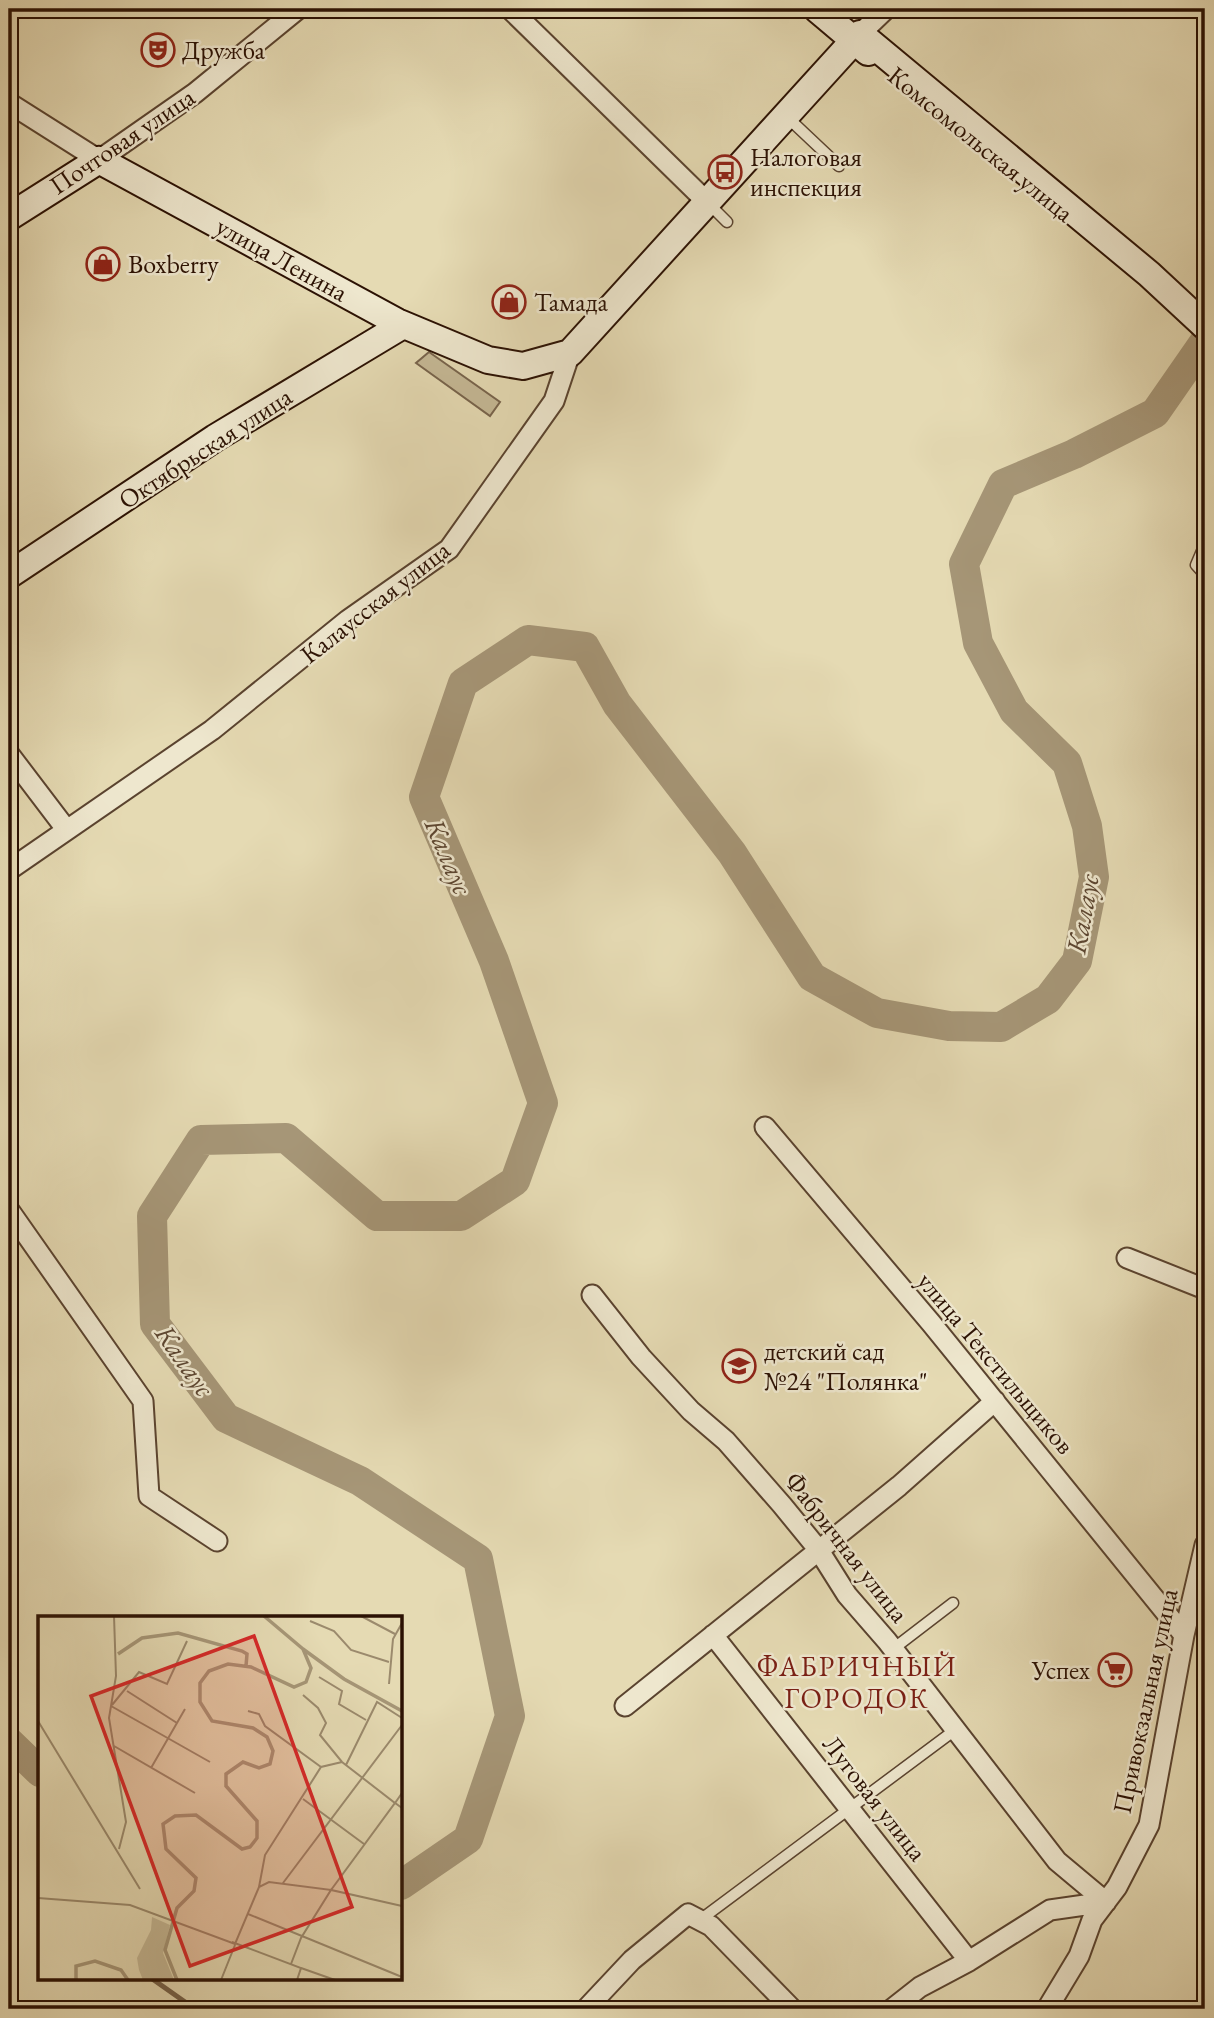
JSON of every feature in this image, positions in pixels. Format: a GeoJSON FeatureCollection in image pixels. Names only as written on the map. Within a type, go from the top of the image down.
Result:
{"type":"FeatureCollection","features":[{"type":"Feature","properties":{"kind":"main road","name":"Комсомольская улица"},"geometry":{"type":"LineString","coordinates":[[817,9],[860,37],[1036,192],[1149,274],[1205,326]]}},
{"type":"Feature","properties":{"kind":"main road","name":"Калаусская улица"},"geometry":{"type":"LineString","coordinates":[[570,353],[860,37]]}},
{"type":"Feature","properties":{"kind":"main road","name":"Почтовая улица"},"geometry":{"type":"LineString","coordinates":[[9,217],[99,160]]}},
{"type":"Feature","properties":{"kind":"main road","name":"улица Ленина"},"geometry":{"type":"LineString","coordinates":[[99,160],[403,325],[488,360],[523,366],[570,353]]}},
{"type":"Feature","properties":{"kind":"main road","name":"Октябрьская улица"},"geometry":{"type":"LineString","coordinates":[[9,575],[215,438],[403,325]]}},
{"type":"Feature","properties":{"kind":"street","name":"Почтовая улица"},"geometry":{"type":"LineString","coordinates":[[99,160],[195,93],[298,9]]}},
{"type":"Feature","properties":{"kind":"street"},"geometry":{"type":"LineString","coordinates":[[510,9],[708,203]]}},
{"type":"Feature","properties":{"kind":"street","name":"Калаусская улица"},"geometry":{"type":"LineString","coordinates":[[860,37],[886,9]]}},
{"type":"Feature","properties":{"kind":"street","name":"улица Ленина"},"geometry":{"type":"LineString","coordinates":[[9,103],[99,160]]}},
{"type":"Feature","properties":{"kind":"street","name":"Калаусская улица"},"geometry":{"type":"LineString","coordinates":[[9,870],[212,730],[348,620],[449,549],[554,401],[570,353]]}},
{"type":"Feature","properties":{"kind":"street"},"geometry":{"type":"LineString","coordinates":[[9,754],[66,829]]}},
{"type":"Feature","properties":{"kind":"street","name":"улица Текстильщиков"},"geometry":{"type":"LineString","coordinates":[[765,1127],[995,1401],[1184,1635]]}},
{"type":"Feature","properties":{"kind":"street"},"geometry":{"type":"LineString","coordinates":[[9,1210],[143,1401],[149,1496],[217,1541]]}},
{"type":"Feature","properties":{"kind":"street"},"geometry":{"type":"LineString","coordinates":[[1126,1258],[1205,1289]]}},
{"type":"Feature","properties":{"kind":"street","name":"Фабричная улица"},"geometry":{"type":"LineString","coordinates":[[592,1294],[641,1357],[691,1411],[726,1441],[818,1549],[847,1595],[893,1649],[1057,1861],[1106,1902]]}},
{"type":"Feature","properties":{"kind":"street"},"geometry":{"type":"LineString","coordinates":[[625,1706],[899,1486],[995,1401]]}},
{"type":"Feature","properties":{"kind":"street","name":"Привокзальная улица"},"geometry":{"type":"LineString","coordinates":[[1047,2009],[1079,1956],[1092,1920],[1117,1887],[1149,1825],[1184,1635],[1205,1545]]}},
{"type":"Feature","properties":{"kind":"street","name":"Луговая улица"},"geometry":{"type":"LineString","coordinates":[[713,1634],[969,1961]]}},
{"type":"Feature","properties":{"kind":"street"},"geometry":{"type":"LineString","coordinates":[[891,2009],[920,1987],[969,1961],[1050,1910],[1106,1902]]}},
{"type":"Feature","properties":{"kind":"street"},"geometry":{"type":"LineString","coordinates":[[586,2009],[632,1960],[688,1914],[711,1926],[792,2009]]}},
{"type":"Feature","properties":{"kind":"lane"},"geometry":{"type":"LineString","coordinates":[[786,116],[839,166]]}},
{"type":"Feature","properties":{"kind":"lane"},"geometry":{"type":"LineString","coordinates":[[708,203],[727,222]]}},
{"type":"Feature","properties":{"kind":"lane"},"geometry":{"type":"LineString","coordinates":[[1205,544],[1196,565],[1205,575]]}},
{"type":"Feature","properties":{"kind":"lane"},"geometry":{"type":"LineString","coordinates":[[893,1649],[953,1603]]}},
{"type":"Feature","properties":{"kind":"lane"},"geometry":{"type":"LineString","coordinates":[[699,1920],[851,1810],[955,1730]]}},
{"type":"Feature","properties":{"kind":"shaded area"},"geometry":{"type":"Polygon","coordinates":[[[429,352],[500,402],[490,416],[416,363],[429,352]]]}},
{"type":"Feature","properties":{"kind":"waterway","name":"Калаус"},"geometry":{"type":"LineString","coordinates":[[402,1884],[468,1839],[510,1716],[478,1559],[360,1481],[226,1418],[155,1324],[152,1216],[201,1140],[286,1138],[377,1216],[461,1216],[515,1181],[543,1103],[494,961],[424,797],[463,683],[528,640],[585,647],[617,704],[732,853],[812,977],[877,1013],[949,1026],[1001,1027],[1048,999],[1077,961],[1094,877],[1087,826],[1067,763],[1014,711],[978,643],[964,564],[1003,484],[1074,454],[1155,413],[1205,341]]}},
{"type":"Feature","properties":{"kind":"waterway","name":"Калаус"},"geometry":{"type":"LineString","coordinates":[[9,1742],[38,1770]]}},
{"type":"Feature","properties":{"kind":"waterway"},"geometry":{"type":"LineString","coordinates":[[154,1980],[195,2009]]}},
{"type":"Feature","properties":{"kind":"place","name":"Дружба"},"geometry":{"type":"Point","coordinates":[158,50]}},
{"type":"Feature","properties":{"kind":"place","name":"Налоговая инспекция"},"geometry":{"type":"Point","coordinates":[725,172]}},
{"type":"Feature","properties":{"kind":"place","name":"Boxberry"},"geometry":{"type":"Point","coordinates":[103,264]}},
{"type":"Feature","properties":{"kind":"place","name":"Тамада"},"geometry":{"type":"Point","coordinates":[509,302]}},
{"type":"Feature","properties":{"kind":"place","name":"детский сад №24 \"Полянка\""},"geometry":{"type":"Point","coordinates":[739,1366]}},
{"type":"Feature","properties":{"kind":"place","name":"Успех"},"geometry":{"type":"Point","coordinates":[1115,1670]}},
{"type":"Feature","properties":{"kind":"district","name":"ФАБРИЧНЫЙ ГОРОДОК"},"geometry":{"type":"Point","coordinates":[857,1682]}}]}
